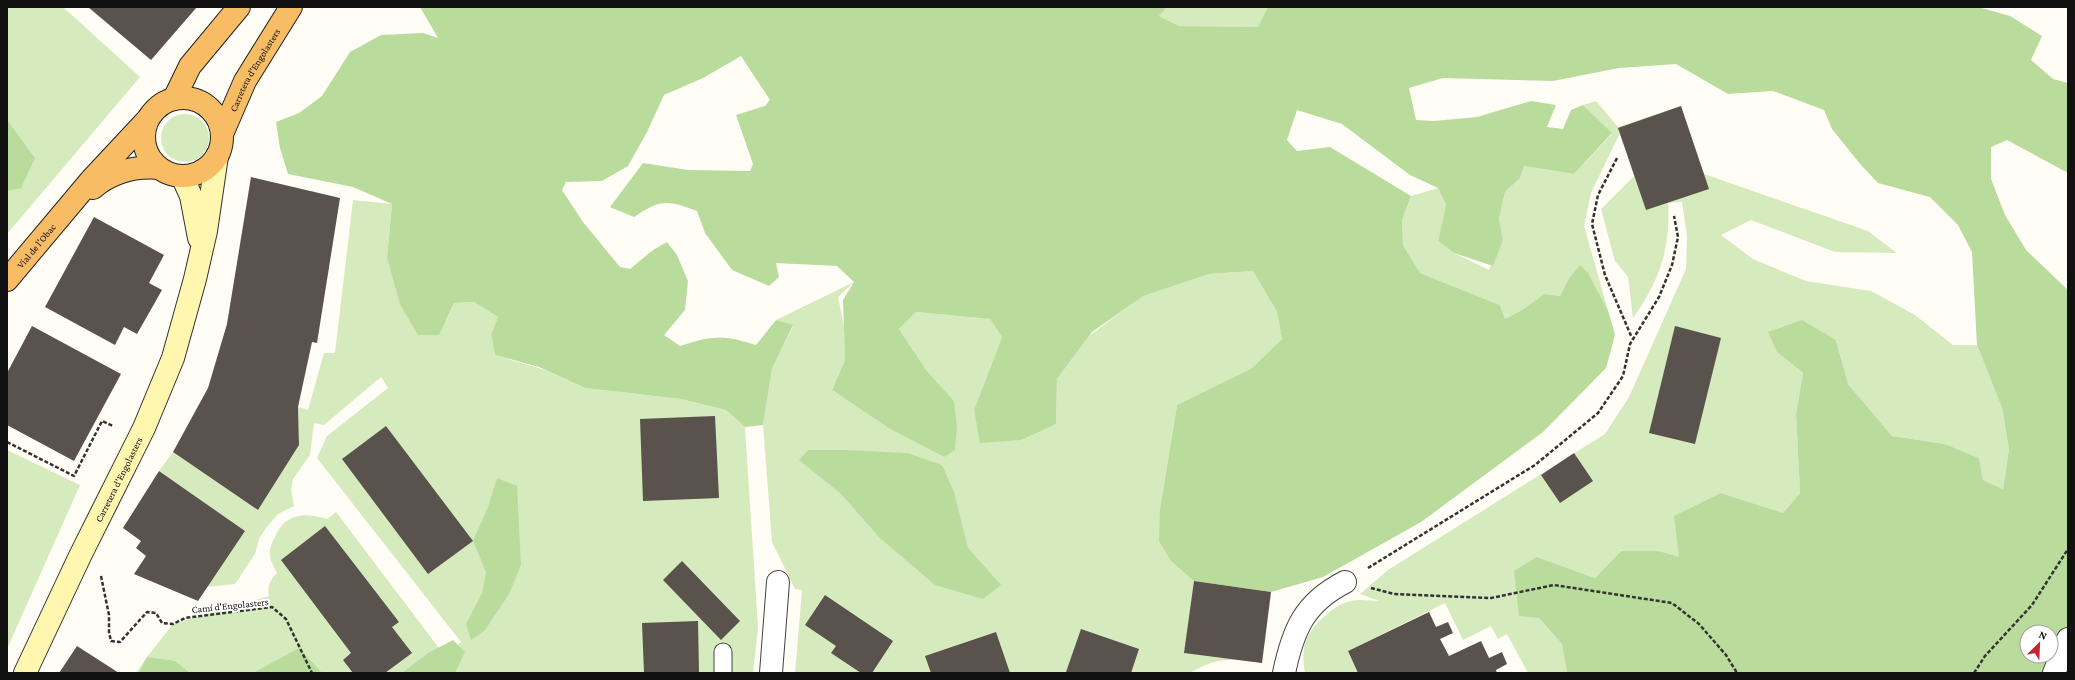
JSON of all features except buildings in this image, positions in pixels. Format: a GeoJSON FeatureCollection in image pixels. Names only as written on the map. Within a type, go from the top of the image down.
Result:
{"type":"FeatureCollection","features":[{"type":"Feature","properties":{"kind":"highway"},"geometry":{"type":"LineString","coordinates":[[174,99],[190,66],[239,7]]}},
{"type":"Feature","properties":{"kind":"highway","name":"Carretera d'Engolasters"},"geometry":{"type":"LineString","coordinates":[[222,134],[245,81],[291,7]]}},
{"type":"Feature","properties":{"kind":"highway"},"geometry":{"type":"LineString","coordinates":[[185,98],[196,100],[214,113],[220,123],[222,134],[221,145],[217,156],[202,171],[192,175],[182,176],[174,175],[159,168],[141,167],[121,171],[98,184],[64,212],[107,162],[159,106],[174,99],[185,98]]}},
{"type":"Feature","properties":{"kind":"highway"},"geometry":{"type":"LineString","coordinates":[[148,119],[144,132],[145,145],[150,158],[159,168]]}},
{"type":"Feature","properties":{"kind":"highway","name":"Vial de l'Obac"},"geometry":{"type":"LineString","coordinates":[[7,280],[64,212]]}},
{"type":"Feature","properties":{"kind":"main road","name":"Carretera d'Engolasters"},"geometry":{"type":"LineString","coordinates":[[25,673],[80,556],[144,428],[173,358],[195,279],[206,231],[217,156]]}},
{"type":"Feature","properties":{"kind":"main road","name":"Carretera d'Engolasters"},"geometry":{"type":"LineString","coordinates":[[182,176],[191,196],[198,224],[200,247],[195,279]]}},
{"type":"Feature","properties":{"kind":"street"},"geometry":{"type":"LineString","coordinates":[[771,673],[778,582]]}},
{"type":"Feature","properties":{"kind":"street"},"geometry":{"type":"LineString","coordinates":[[1284,673],[1289,645],[1298,625],[1313,605],[1332,589],[1345,582]]}},
{"type":"Feature","properties":{"kind":"street"},"geometry":{"type":"LineString","coordinates":[[2054,673],[2068,639]]}},
{"type":"Feature","properties":{"kind":"lane"},"geometry":{"type":"LineString","coordinates":[[723,652],[723,673]]}},
{"type":"Feature","properties":{"kind":"path"},"geometry":{"type":"LineString","coordinates":[[1617,158],[1598,195],[1592,224],[1605,275],[1633,339]]}},
{"type":"Feature","properties":{"kind":"path"},"geometry":{"type":"LineString","coordinates":[[1345,582],[1535,465],[1598,413],[1623,376],[1630,344],[1659,297],[1672,265],[1678,237],[1674,216]]}},
{"type":"Feature","properties":{"kind":"path"},"geometry":{"type":"LineString","coordinates":[[7,442],[74,476],[102,421],[113,426]]}},
{"type":"Feature","properties":{"kind":"path"},"geometry":{"type":"LineString","coordinates":[[1974,673],[1985,656],[2032,605],[2068,549]]}},
{"type":"Feature","properties":{"kind":"path","name":"Camí d'Engolasters"},"geometry":{"type":"LineString","coordinates":[[100,575],[110,615],[109,632],[111,641],[120,642],[146,612],[156,613],[162,623],[173,624],[185,618],[272,607],[286,619],[312,673]]}},
{"type":"Feature","properties":{"kind":"path"},"geometry":{"type":"LineString","coordinates":[[1345,582],[1394,594],[1491,598],[1554,584],[1672,603],[1699,624],[1726,655],[1737,673]]}},
{"type":"Feature","properties":{"kind":"green space"},"geometry":{"type":"Polygon","coordinates":[[[7,7],[63,7],[140,77],[7,234],[7,7]]]}},
{"type":"Feature","properties":{"kind":"green space"},"geometry":{"type":"Polygon","coordinates":[[[420,7],[1167,7],[1159,16],[1179,26],[1258,27],[1268,7],[1978,7],[2010,16],[2042,36],[2031,60],[2053,79],[2068,83],[2068,173],[2007,140],[1991,147],[1991,179],[2005,215],[2026,250],[2068,290],[2068,673],[1567,673],[1562,644],[1539,618],[1519,616],[1514,571],[1537,557],[1595,578],[1621,551],[1659,551],[1679,557],[1674,516],[1721,493],[1783,513],[1800,493],[1796,414],[1803,373],[1777,352],[1768,332],[1802,320],[1836,340],[1848,384],[1892,436],[1945,444],[1979,458],[1983,480],[2003,489],[2009,449],[2002,408],[1977,345],[1972,252],[1958,225],[1930,197],[1878,183],[1861,165],[1832,129],[1824,110],[1773,91],[1728,94],[1676,64],[1619,68],[1553,81],[1443,78],[1409,88],[1416,120],[1434,121],[1477,117],[1531,101],[1556,105],[1547,127],[1563,129],[1571,110],[1583,105],[1612,133],[1574,174],[1524,166],[1520,178],[1505,192],[1499,219],[1503,240],[1493,266],[1454,253],[1438,241],[1446,205],[1438,188],[1410,175],[1342,124],[1297,110],[1287,140],[1297,151],[1330,147],[1411,196],[1402,220],[1403,245],[1420,273],[1500,305],[1505,319],[1522,310],[1544,294],[1560,296],[1569,278],[1580,265],[1588,273],[1608,311],[1615,335],[1606,368],[1543,432],[1421,522],[1323,577],[1271,592],[1194,581],[1171,561],[1159,541],[1160,509],[1177,405],[1252,368],[1282,339],[1277,312],[1253,271],[1209,274],[1143,296],[1092,332],[1057,379],[1056,424],[1021,440],[980,443],[974,410],[1002,337],[990,319],[916,312],[899,329],[927,371],[954,401],[957,427],[955,450],[944,457],[890,429],[832,390],[845,360],[843,300],[854,282],[837,266],[776,263],[779,277],[769,286],[732,270],[705,233],[697,211],[671,203],[664,203],[651,207],[634,217],[610,207],[643,163],[688,170],[750,171],[753,164],[736,115],[765,106],[770,100],[741,56],[703,78],[664,95],[647,132],[628,166],[602,181],[566,182],[562,190],[583,222],[620,267],[630,269],[653,250],[667,242],[677,255],[688,281],[685,310],[664,335],[680,346],[710,338],[735,339],[756,345],[776,320],[793,325],[772,369],[763,425],[745,427],[726,410],[681,399],[585,388],[539,367],[495,355],[491,334],[498,317],[474,302],[454,303],[439,335],[418,335],[400,304],[387,257],[392,204],[353,187],[288,174],[280,148],[276,122],[299,113],[322,96],[350,52],[381,35],[423,33],[438,38],[420,7]]]}},
{"type":"Feature","properties":{"kind":"green space"},"geometry":{"type":"Polygon","coordinates":[[[1167,7],[1269,7],[1258,27],[1179,26],[1159,16],[1167,7]]]}},
{"type":"Feature","properties":{"kind":"green space"},"geometry":{"type":"Polygon","coordinates":[[[1596,101],[1618,127],[1681,106],[1704,174],[1868,231],[1897,253],[1835,252],[1751,220],[1721,235],[1753,259],[1806,281],[1871,291],[1915,315],[1953,345],[1977,345],[2002,408],[2009,449],[2003,489],[1983,480],[1979,458],[1945,444],[1892,436],[1848,384],[1836,340],[1777,352],[1803,373],[1796,414],[1800,493],[1783,513],[1721,493],[1679,558],[1659,551],[1621,551],[1595,578],[1537,557],[1539,618],[1562,644],[1567,673],[1528,673],[1507,634],[1498,639],[1491,626],[1463,640],[1445,603],[1348,651],[1358,673],[1305,673],[1303,655],[1306,640],[1309,633],[1327,614],[1338,606],[1351,601],[1379,601],[1360,594],[1388,570],[1605,434],[1629,397],[1686,269],[1687,236],[1682,202],[1668,203],[1667,235],[1661,264],[1650,291],[1633,318],[1628,277],[1615,261],[1601,209],[1634,176],[1620,133],[1591,193],[1584,226],[1615,335],[1580,265],[1569,278],[1560,296],[1544,294],[1522,310],[1505,319],[1500,305],[1420,273],[1403,245],[1402,220],[1411,196],[1438,188],[1446,205],[1438,241],[1454,253],[1489,270],[1503,240],[1499,219],[1505,192],[1520,178],[1524,166],[1574,174],[1612,134],[1583,105],[1596,101]]]}},
{"type":"Feature","properties":{"kind":"green space"},"geometry":{"type":"Polygon","coordinates":[[[180,114],[190,114],[202,121],[209,133],[209,143],[202,155],[190,162],[180,162],[172,158],[165,151],[161,143],[161,133],[165,125],[172,118],[180,114]]]}},
{"type":"Feature","properties":{"kind":"green space"},"geometry":{"type":"Polygon","coordinates":[[[7,120],[35,158],[21,188],[7,191],[7,120]]]}},
{"type":"Feature","properties":{"kind":"green space"},"geometry":{"type":"Polygon","coordinates":[[[353,200],[392,204],[387,257],[446,321],[454,303],[474,302],[498,317],[491,334],[495,355],[545,370],[585,388],[681,399],[726,410],[745,427],[758,628],[753,673],[136,673],[173,624],[269,596],[268,589],[270,583],[277,573],[271,560],[270,553],[270,548],[273,541],[284,523],[296,516],[304,515],[327,519],[336,512],[445,656],[461,642],[317,458],[327,436],[388,388],[381,377],[324,425],[314,423],[310,455],[293,479],[291,490],[294,506],[278,514],[266,528],[259,539],[255,554],[235,584],[207,587],[245,531],[159,471],[173,452],[258,510],[299,445],[298,407],[308,410],[324,353],[335,353],[353,200]]]}},
{"type":"Feature","properties":{"kind":"green space"},"geometry":{"type":"Polygon","coordinates":[[[1253,271],[1277,312],[1282,339],[1252,368],[1177,405],[1160,509],[1194,581],[1271,592],[1262,663],[1242,660],[1217,661],[1190,673],[795,673],[802,590],[795,589],[772,542],[763,425],[772,369],[793,326],[776,320],[854,282],[838,297],[844,326],[845,360],[832,390],[890,429],[944,457],[954,401],[927,371],[899,329],[916,312],[990,319],[1002,337],[974,410],[981,443],[1056,424],[1057,379],[1089,336],[1142,296],[1209,274],[1253,271]]]}},
{"type":"Feature","properties":{"kind":"green space"},"geometry":{"type":"Polygon","coordinates":[[[7,450],[80,485],[7,649],[7,450]]]}},
{"type":"Feature","properties":{"kind":"green space"},"geometry":{"type":"Polygon","coordinates":[[[808,450],[907,453],[942,465],[954,492],[968,548],[1001,585],[983,599],[935,585],[880,538],[840,493],[799,460],[808,450]]]}},
{"type":"Feature","properties":{"kind":"green space"},"geometry":{"type":"Polygon","coordinates":[[[497,478],[517,486],[521,565],[509,594],[485,630],[471,640],[466,624],[482,593],[486,572],[473,541],[488,507],[497,478]]]}},
{"type":"Feature","properties":{"kind":"green space"},"geometry":{"type":"Polygon","coordinates":[[[453,640],[465,652],[455,673],[402,673],[428,653],[453,640]]]}},
{"type":"Feature","properties":{"kind":"green space"},"geometry":{"type":"Polygon","coordinates":[[[299,648],[322,673],[253,673],[299,648]]]}},
{"type":"Feature","properties":{"kind":"green space"},"geometry":{"type":"Polygon","coordinates":[[[147,657],[175,661],[190,673],[139,673],[147,657]]]}}]}
